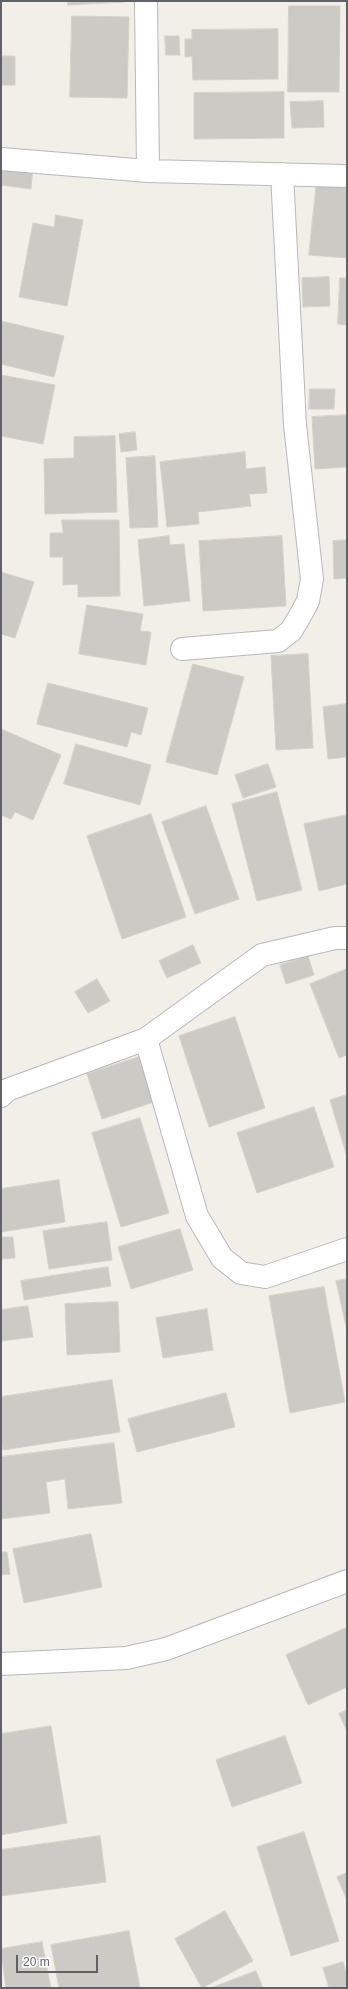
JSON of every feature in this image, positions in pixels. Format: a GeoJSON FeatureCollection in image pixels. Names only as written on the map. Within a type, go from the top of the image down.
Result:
{"type":"FeatureCollection","features":[{"type":"Feature","properties":{"kind":"street"},"geometry":{"type":"LineString","coordinates":[[146,1],[148,171]]}},
{"type":"Feature","properties":{"kind":"street"},"geometry":{"type":"LineString","coordinates":[[1,159],[148,171],[347,176]]}},
{"type":"Feature","properties":{"kind":"street"},"geometry":{"type":"LineString","coordinates":[[182,649],[278,641],[291,631],[308,601],[312,579],[295,425],[282,174]]}},
{"type":"Feature","properties":{"kind":"street"},"geometry":{"type":"LineString","coordinates":[[1,1096],[7,1090],[146,1038],[262,955],[335,938],[347,938]]}},
{"type":"Feature","properties":{"kind":"street"},"geometry":{"type":"LineString","coordinates":[[146,1038],[197,1216],[222,1258],[241,1273],[265,1277],[347,1248]]}},
{"type":"Feature","properties":{"kind":"street"},"geometry":{"type":"LineString","coordinates":[[1,1664],[126,1658],[166,1649],[220,1631],[347,1581]]}},
{"type":"Feature","properties":{"kind":"building"},"geometry":{"type":"Polygon","coordinates":[[[68,1],[125,1],[125,2],[68,5],[68,1]]]}},
{"type":"Feature","properties":{"kind":"building"},"geometry":{"type":"Polygon","coordinates":[[[289,6],[340,6],[339,92],[288,92],[289,6]]]}},
{"type":"Feature","properties":{"kind":"building"},"geometry":{"type":"Polygon","coordinates":[[[72,16],[129,17],[127,98],[70,97],[72,16]]]}},
{"type":"Feature","properties":{"kind":"building"},"geometry":{"type":"Polygon","coordinates":[[[278,29],[278,79],[193,80],[192,56],[185,57],[185,39],[192,39],[192,30],[278,29]]]}},
{"type":"Feature","properties":{"kind":"building"},"geometry":{"type":"Polygon","coordinates":[[[165,36],[179,36],[180,55],[166,55],[165,36]]]}},
{"type":"Feature","properties":{"kind":"building"},"geometry":{"type":"Polygon","coordinates":[[[1,56],[15,56],[15,85],[1,85],[1,56]]]}},
{"type":"Feature","properties":{"kind":"building"},"geometry":{"type":"Polygon","coordinates":[[[284,92],[284,138],[194,139],[194,93],[284,92]]]}},
{"type":"Feature","properties":{"kind":"building"},"geometry":{"type":"Polygon","coordinates":[[[323,101],[324,127],[292,128],[290,102],[323,101]]]}},
{"type":"Feature","properties":{"kind":"building"},"geometry":{"type":"Polygon","coordinates":[[[1,163],[33,166],[31,189],[1,185],[1,163]]]}},
{"type":"Feature","properties":{"kind":"building"},"geometry":{"type":"Polygon","coordinates":[[[317,180],[347,182],[347,258],[309,255],[317,180]]]}},
{"type":"Feature","properties":{"kind":"building"},"geometry":{"type":"Polygon","coordinates":[[[56,215],[83,220],[67,306],[19,297],[33,223],[54,227],[56,215]]]}},
{"type":"Feature","properties":{"kind":"building"},"geometry":{"type":"Polygon","coordinates":[[[329,277],[330,306],[303,307],[302,278],[329,277]]]}},
{"type":"Feature","properties":{"kind":"building"},"geometry":{"type":"Polygon","coordinates":[[[340,278],[347,278],[347,325],[338,324],[340,278]]]}},
{"type":"Feature","properties":{"kind":"building"},"geometry":{"type":"Polygon","coordinates":[[[1,321],[64,336],[54,377],[1,364],[1,321]]]}},
{"type":"Feature","properties":{"kind":"building"},"geometry":{"type":"Polygon","coordinates":[[[1,375],[55,385],[43,444],[1,436],[1,375]]]}},
{"type":"Feature","properties":{"kind":"building"},"geometry":{"type":"Polygon","coordinates":[[[310,389],[335,389],[334,409],[309,409],[310,389]]]}},
{"type":"Feature","properties":{"kind":"building"},"geometry":{"type":"Polygon","coordinates":[[[347,415],[347,467],[315,469],[312,417],[347,415]]]}},
{"type":"Feature","properties":{"kind":"building"},"geometry":{"type":"Polygon","coordinates":[[[135,432],[137,450],[121,452],[119,434],[135,432]]]}},
{"type":"Feature","properties":{"kind":"building"},"geometry":{"type":"Polygon","coordinates":[[[115,436],[117,512],[45,514],[44,459],[74,458],[74,437],[115,436]]]}},
{"type":"Feature","properties":{"kind":"building"},"geometry":{"type":"Polygon","coordinates":[[[245,452],[246,469],[265,467],[267,493],[249,494],[251,506],[198,512],[199,524],[167,527],[160,462],[245,452]]]}},
{"type":"Feature","properties":{"kind":"building"},"geometry":{"type":"Polygon","coordinates":[[[155,456],[158,527],[130,528],[126,458],[155,456]]]}},
{"type":"Feature","properties":{"kind":"building"},"geometry":{"type":"Polygon","coordinates":[[[62,520],[119,520],[120,596],[78,597],[78,584],[63,585],[63,557],[50,557],[50,533],[63,533],[62,520]]]}},
{"type":"Feature","properties":{"kind":"building"},"geometry":{"type":"Polygon","coordinates":[[[169,536],[170,545],[184,544],[190,601],[144,606],[138,540],[169,536]]]}},
{"type":"Feature","properties":{"kind":"building"},"geometry":{"type":"Polygon","coordinates":[[[282,536],[286,606],[203,611],[199,541],[282,536]]]}},
{"type":"Feature","properties":{"kind":"building"},"geometry":{"type":"Polygon","coordinates":[[[347,540],[347,578],[334,579],[333,541],[347,540]]]}},
{"type":"Feature","properties":{"kind":"building"},"geometry":{"type":"Polygon","coordinates":[[[1,572],[34,582],[15,638],[1,634],[1,572]]]}},
{"type":"Feature","properties":{"kind":"building"},"geometry":{"type":"Polygon","coordinates":[[[87,605],[143,614],[140,631],[151,632],[146,665],[79,654],[87,605]]]}},
{"type":"Feature","properties":{"kind":"building"},"geometry":{"type":"Polygon","coordinates":[[[308,654],[313,748],[276,750],[271,656],[308,654]]]}},
{"type":"Feature","properties":{"kind":"building"},"geometry":{"type":"Polygon","coordinates":[[[193,664],[244,677],[217,775],[166,762],[193,664]]]}},
{"type":"Feature","properties":{"kind":"building"},"geometry":{"type":"Polygon","coordinates":[[[48,683],[148,708],[141,735],[131,732],[127,747],[37,724],[48,683]]]}},
{"type":"Feature","properties":{"kind":"building"},"geometry":{"type":"Polygon","coordinates":[[[347,704],[347,757],[328,759],[323,707],[347,704]]]}},
{"type":"Feature","properties":{"kind":"building"},"geometry":{"type":"Polygon","coordinates":[[[1,729],[61,755],[33,820],[15,812],[11,819],[1,815],[1,729]]]}},
{"type":"Feature","properties":{"kind":"building"},"geometry":{"type":"Polygon","coordinates":[[[76,744],[151,765],[140,805],[64,784],[76,744]]]}},
{"type":"Feature","properties":{"kind":"building"},"geometry":{"type":"Polygon","coordinates":[[[268,764],[276,787],[243,798],[235,775],[268,764]]]}},
{"type":"Feature","properties":{"kind":"building"},"geometry":{"type":"Polygon","coordinates":[[[277,792],[302,890],[257,901],[232,804],[277,792]]]}},
{"type":"Feature","properties":{"kind":"building"},"geometry":{"type":"Polygon","coordinates":[[[206,806],[239,899],[195,914],[162,822],[206,806]]]}},
{"type":"Feature","properties":{"kind":"building"},"geometry":{"type":"Polygon","coordinates":[[[151,814],[186,917],[122,939],[87,836],[151,814]]]}},
{"type":"Feature","properties":{"kind":"building"},"geometry":{"type":"Polygon","coordinates":[[[347,815],[347,884],[319,891],[304,824],[347,815]]]}},
{"type":"Feature","properties":{"kind":"building"},"geometry":{"type":"Polygon","coordinates":[[[193,945],[201,963],[167,978],[159,961],[193,945]]]}},
{"type":"Feature","properties":{"kind":"building"},"geometry":{"type":"Polygon","coordinates":[[[308,956],[314,975],[286,984],[280,965],[308,956]]]}},
{"type":"Feature","properties":{"kind":"building"},"geometry":{"type":"Polygon","coordinates":[[[347,969],[347,1055],[339,1058],[310,984],[347,969]]]}},
{"type":"Feature","properties":{"kind":"building"},"geometry":{"type":"Polygon","coordinates":[[[97,979],[110,1001],[88,1013],[75,992],[97,979]]]}},
{"type":"Feature","properties":{"kind":"building"},"geometry":{"type":"Polygon","coordinates":[[[235,1017],[265,1108],[209,1127],[179,1036],[235,1017]]]}},
{"type":"Feature","properties":{"kind":"building"},"geometry":{"type":"Polygon","coordinates":[[[139,1057],[154,1102],[102,1119],[87,1074],[139,1057]]]}},
{"type":"Feature","properties":{"kind":"building"},"geometry":{"type":"Polygon","coordinates":[[[347,1095],[347,1157],[330,1100],[347,1095]]]}},
{"type":"Feature","properties":{"kind":"building"},"geometry":{"type":"Polygon","coordinates":[[[314,1107],[334,1167],[257,1193],[237,1133],[314,1107]]]}},
{"type":"Feature","properties":{"kind":"building"},"geometry":{"type":"Polygon","coordinates":[[[140,1118],[169,1213],[121,1227],[92,1133],[140,1118]]]}},
{"type":"Feature","properties":{"kind":"building"},"geometry":{"type":"Polygon","coordinates":[[[59,1180],[65,1222],[1,1232],[1,1189],[59,1180]]]}},
{"type":"Feature","properties":{"kind":"building"},"geometry":{"type":"Polygon","coordinates":[[[107,1222],[112,1260],[49,1269],[43,1231],[107,1222]]]}},
{"type":"Feature","properties":{"kind":"building"},"geometry":{"type":"Polygon","coordinates":[[[180,1229],[193,1270],[131,1289],[118,1247],[180,1229]]]}},
{"type":"Feature","properties":{"kind":"building"},"geometry":{"type":"Polygon","coordinates":[[[1,1237],[13,1237],[15,1258],[1,1259],[1,1237]]]}},
{"type":"Feature","properties":{"kind":"building"},"geometry":{"type":"Polygon","coordinates":[[[108,1267],[111,1286],[24,1300],[21,1281],[108,1267]]]}},
{"type":"Feature","properties":{"kind":"building"},"geometry":{"type":"Polygon","coordinates":[[[347,1279],[347,1331],[336,1281],[347,1279]]]}},
{"type":"Feature","properties":{"kind":"building"},"geometry":{"type":"Polygon","coordinates":[[[324,1287],[345,1402],[290,1413],[269,1296],[324,1287]]]}},
{"type":"Feature","properties":{"kind":"building"},"geometry":{"type":"Polygon","coordinates":[[[118,1302],[120,1352],[67,1355],[65,1304],[118,1302]]]}},
{"type":"Feature","properties":{"kind":"building"},"geometry":{"type":"Polygon","coordinates":[[[28,1306],[33,1337],[1,1341],[1,1310],[28,1306]]]}},
{"type":"Feature","properties":{"kind":"building"},"geometry":{"type":"Polygon","coordinates":[[[207,1309],[213,1350],[163,1358],[156,1318],[207,1309]]]}},
{"type":"Feature","properties":{"kind":"building"},"geometry":{"type":"Polygon","coordinates":[[[112,1380],[120,1432],[3,1450],[1,1438],[1,1397],[112,1380]]]}},
{"type":"Feature","properties":{"kind":"building"},"geometry":{"type":"Polygon","coordinates":[[[226,1393],[235,1427],[137,1452],[128,1419],[226,1393]]]}},
{"type":"Feature","properties":{"kind":"building"},"geometry":{"type":"Polygon","coordinates":[[[114,1443],[122,1503],[68,1509],[65,1479],[46,1482],[50,1513],[1,1519],[1,1457],[114,1443]]]}},
{"type":"Feature","properties":{"kind":"building"},"geometry":{"type":"Polygon","coordinates":[[[91,1534],[102,1587],[24,1603],[13,1549],[91,1534]]]}},
{"type":"Feature","properties":{"kind":"building"},"geometry":{"type":"Polygon","coordinates":[[[1,1552],[7,1552],[10,1574],[1,1575],[1,1552]]]}},
{"type":"Feature","properties":{"kind":"building"},"geometry":{"type":"Polygon","coordinates":[[[346,1628],[347,1687],[308,1705],[286,1655],[346,1628]]]}},
{"type":"Feature","properties":{"kind":"building"},"geometry":{"type":"Polygon","coordinates":[[[347,1710],[347,1731],[339,1714],[347,1710]]]}},
{"type":"Feature","properties":{"kind":"building"},"geometry":{"type":"Polygon","coordinates":[[[51,1726],[67,1823],[1,1835],[1,1734],[51,1726]]]}},
{"type":"Feature","properties":{"kind":"building"},"geometry":{"type":"Polygon","coordinates":[[[285,1736],[302,1783],[232,1807],[216,1760],[285,1736]]]}},
{"type":"Feature","properties":{"kind":"building"},"geometry":{"type":"Polygon","coordinates":[[[304,1832],[339,1941],[291,1956],[257,1847],[304,1832]]]}},
{"type":"Feature","properties":{"kind":"building"},"geometry":{"type":"Polygon","coordinates":[[[100,1836],[106,1882],[1,1896],[1,1850],[100,1836]]]}},
{"type":"Feature","properties":{"kind":"building"},"geometry":{"type":"Polygon","coordinates":[[[347,1873],[347,1900],[337,1877],[347,1873]]]}},
{"type":"Feature","properties":{"kind":"building"},"geometry":{"type":"Polygon","coordinates":[[[225,1911],[253,1961],[202,1988],[175,1939],[225,1911]]]}},
{"type":"Feature","properties":{"kind":"building"},"geometry":{"type":"Polygon","coordinates":[[[129,1931],[140,1988],[59,1988],[51,1945],[129,1931]]]}},
{"type":"Feature","properties":{"kind":"building"},"geometry":{"type":"Polygon","coordinates":[[[42,1942],[51,1988],[6,1988],[1,1949],[42,1942]]]}},
{"type":"Feature","properties":{"kind":"building"},"geometry":{"type":"Polygon","coordinates":[[[343,1962],[347,1976],[347,1988],[329,1988],[323,1968],[343,1962]]]}},
{"type":"Feature","properties":{"kind":"building"},"geometry":{"type":"Polygon","coordinates":[[[256,1971],[263,1988],[211,1988],[256,1971]]]}}]}
